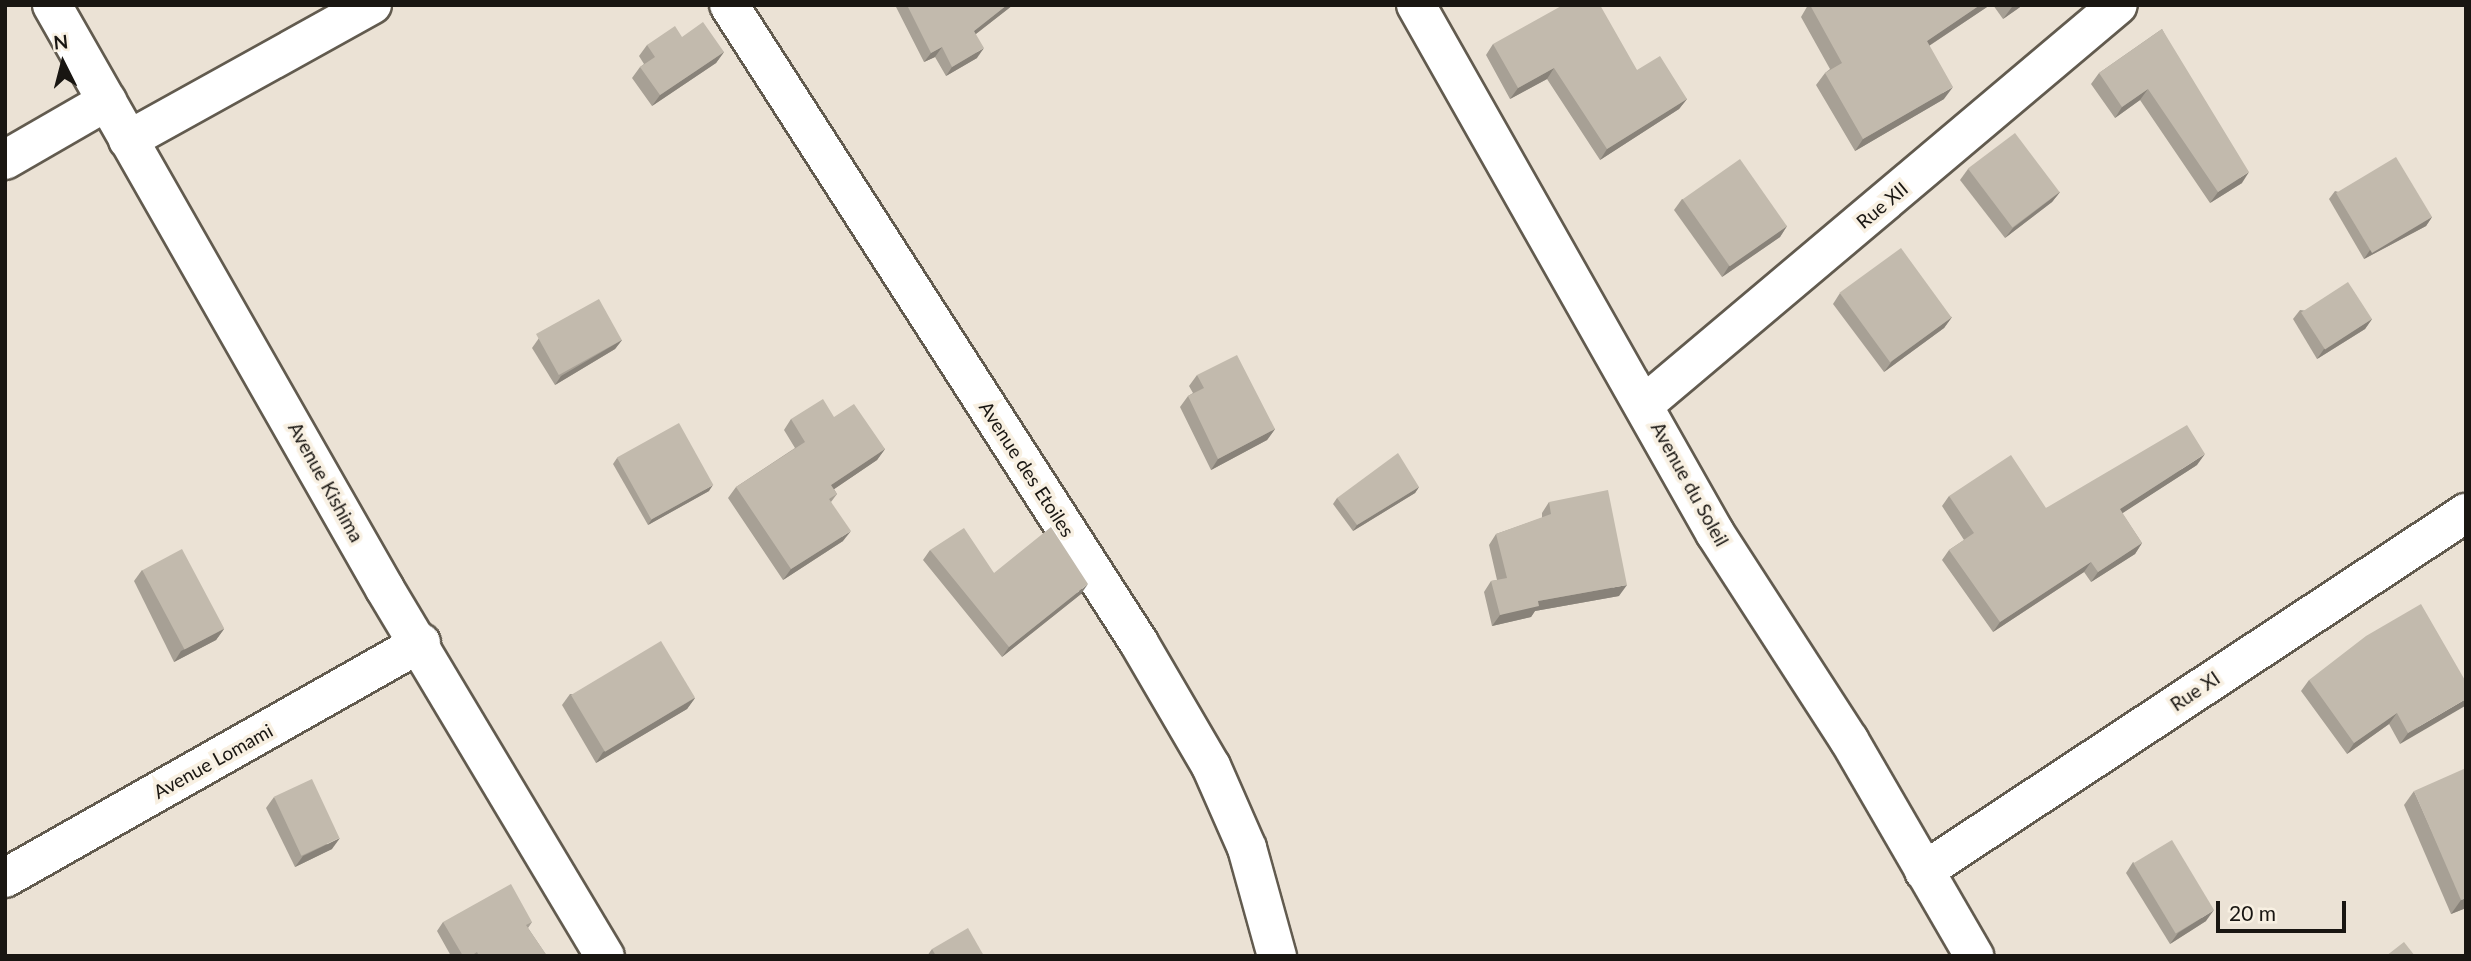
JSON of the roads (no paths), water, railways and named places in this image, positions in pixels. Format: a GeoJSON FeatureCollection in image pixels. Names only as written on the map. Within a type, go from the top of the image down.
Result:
{"type":"FeatureCollection","features":[{"type":"Feature","properties":{"kind":"street","name":"Avenue Kishima"},"geometry":{"type":"LineString","coordinates":[[52,5],[128,140],[605,956]]}},
{"type":"Feature","properties":{"kind":"street"},"geometry":{"type":"LineString","coordinates":[[128,140],[372,5]]}},
{"type":"Feature","properties":{"kind":"street","name":"Avenue des Etoiles"},"geometry":{"type":"LineString","coordinates":[[729,5],[1131,632],[1211,766],[1247,848],[1277,956]]}},
{"type":"Feature","properties":{"kind":"street","name":"Avenue du Soleil"},"geometry":{"type":"LineString","coordinates":[[1416,5],[1646,403],[1715,533],[1849,740],[1974,956]]}},
{"type":"Feature","properties":{"kind":"street","name":"Rue XII"},"geometry":{"type":"LineString","coordinates":[[1646,403],[2118,5]]}},
{"type":"Feature","properties":{"kind":"street"},"geometry":{"type":"LineString","coordinates":[[5,160],[107,101]]}},
{"type":"Feature","properties":{"kind":"street","name":"Rue XI"},"geometry":{"type":"LineString","coordinates":[[1924,870],[2466,513]]}},
{"type":"Feature","properties":{"kind":"street","name":"Avenue Lomami"},"geometry":{"type":"LineString","coordinates":[[5,878],[421,643]]}}]}
